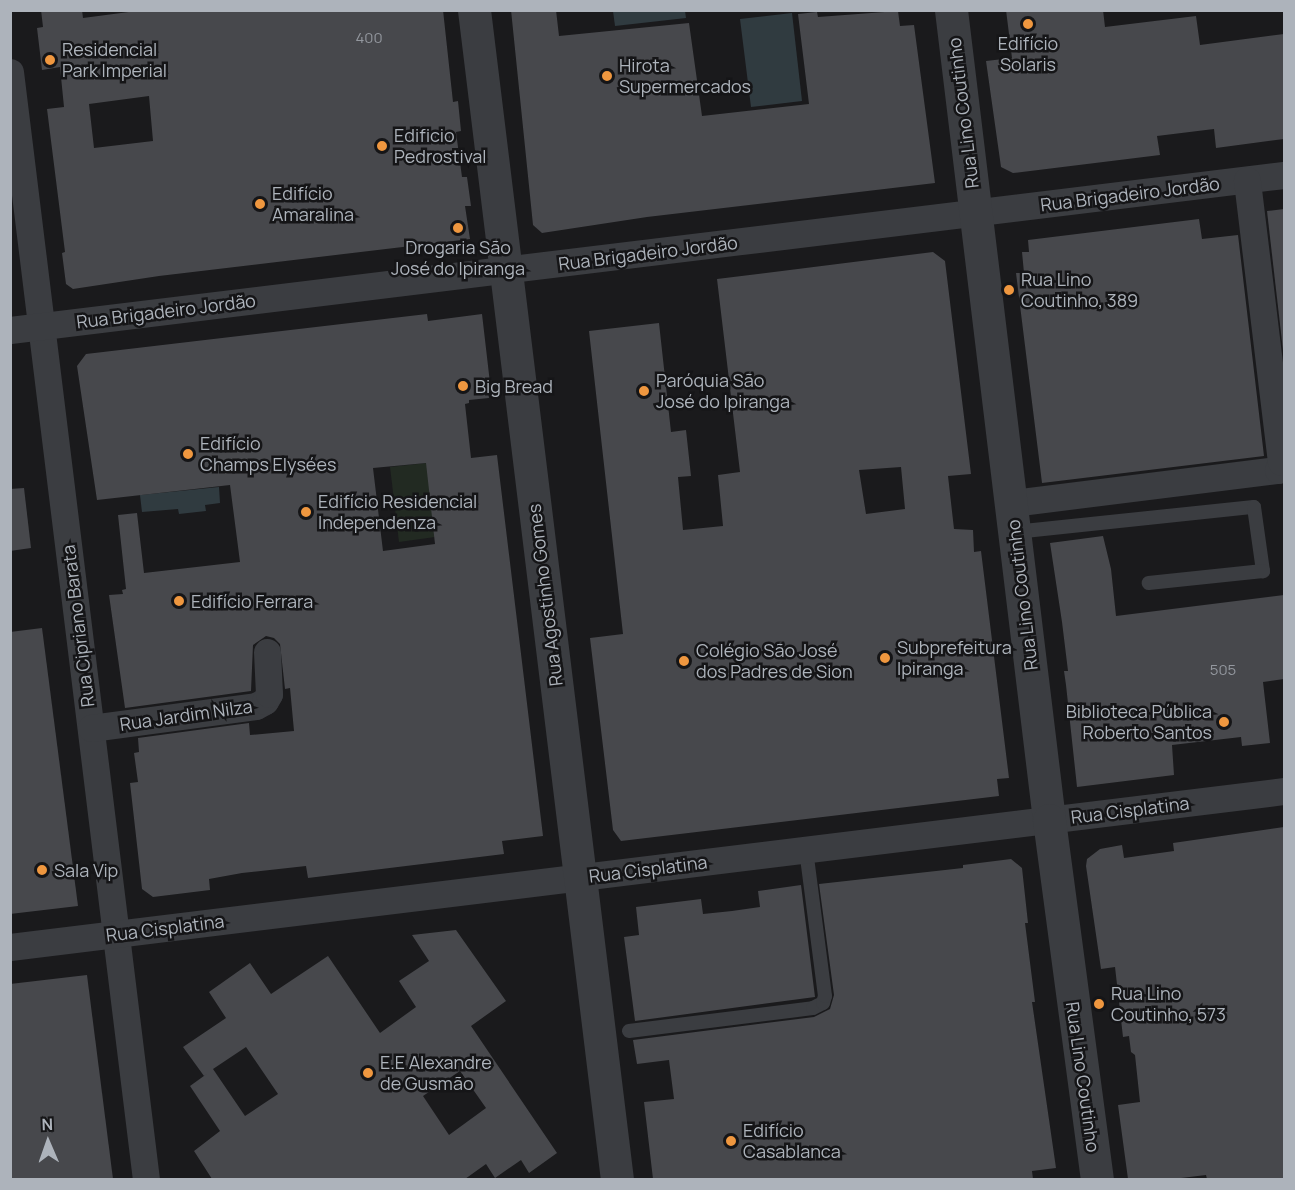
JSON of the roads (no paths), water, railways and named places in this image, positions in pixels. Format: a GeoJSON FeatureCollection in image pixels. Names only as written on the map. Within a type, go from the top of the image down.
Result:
{"type":"FeatureCollection","features":[{"type":"Feature","properties":{"kind":"street","name":"Rua Agostinho Gomes"},"geometry":{"type":"LineString","coordinates":[[474,10],[617,1179]]}},
{"type":"Feature","properties":{"kind":"street","name":"Rua Lino Coutinho"},"geometry":{"type":"LineString","coordinates":[[951,10],[1049,820],[1097,1179]]}},
{"type":"Feature","properties":{"kind":"street","name":"Rua Cipriano Barata"},"geometry":{"type":"LineString","coordinates":[[10,72],[16,164],[42,326],[146,1179]]}},
{"type":"Feature","properties":{"kind":"street","name":"Rua Brigadeiro Jordão"},"geometry":{"type":"LineString","coordinates":[[11,330],[1284,176]]}},
{"type":"Feature","properties":{"kind":"street"},"geometry":{"type":"LineString","coordinates":[[1013,518],[1278,470],[1281,462],[1247,180]]}},
{"type":"Feature","properties":{"kind":"street","name":"Rua Brigadeiro Jordão"},"geometry":{"type":"LineString","coordinates":[[11,330],[27,314],[37,292]]}},
{"type":"Feature","properties":{"kind":"street","name":"Rua Jardim Nilza"},"geometry":{"type":"LineString","coordinates":[[91,728],[256,706],[265,701],[269,693],[267,652]]}},
{"type":"Feature","properties":{"kind":"street","name":"Rua Cisplatina"},"geometry":{"type":"LineString","coordinates":[[10,947],[1284,791]]}},
{"type":"Feature","properties":{"kind":"lane"},"geometry":{"type":"LineString","coordinates":[[1013,518],[1254,507],[1263,571],[1149,583]]}},
{"type":"Feature","properties":{"kind":"lane"},"geometry":{"type":"LineString","coordinates":[[629,1031],[813,1008],[823,1003],[825,996],[806,850]]}},
{"type":"Feature","properties":{"kind":"place","name":"Edifício Solaris"},"geometry":{"type":"Point","coordinates":[1028,24]}},
{"type":"Feature","properties":{"kind":"place","name":"Residencial Park Imperial"},"geometry":{"type":"Point","coordinates":[50,60]}},
{"type":"Feature","properties":{"kind":"place","name":"Hirota Supermercados"},"geometry":{"type":"Point","coordinates":[607,76]}},
{"type":"Feature","properties":{"kind":"place","name":"Edificio Pedrostival"},"geometry":{"type":"Point","coordinates":[382,146]}},
{"type":"Feature","properties":{"kind":"place","name":"Edifício Amaralina"},"geometry":{"type":"Point","coordinates":[260,204]}},
{"type":"Feature","properties":{"kind":"place","name":"Drogaria São José do Ipiranga"},"geometry":{"type":"Point","coordinates":[458,228]}},
{"type":"Feature","properties":{"kind":"place","name":"Rua Lino Coutinho, 389"},"geometry":{"type":"Point","coordinates":[1009,290]}},
{"type":"Feature","properties":{"kind":"place","name":"Big Bread"},"geometry":{"type":"Point","coordinates":[463,386]}},
{"type":"Feature","properties":{"kind":"place","name":"Paróquia São José do Ipiranga"},"geometry":{"type":"Point","coordinates":[644,391]}},
{"type":"Feature","properties":{"kind":"place","name":"Edifício Champs Elysées"},"geometry":{"type":"Point","coordinates":[188,454]}},
{"type":"Feature","properties":{"kind":"place","name":"Edifício Residencial Independenza"},"geometry":{"type":"Point","coordinates":[306,512]}},
{"type":"Feature","properties":{"kind":"place","name":"Edifício Ferrara"},"geometry":{"type":"Point","coordinates":[179,601]}},
{"type":"Feature","properties":{"kind":"place","name":"Subprefeitura Ipiranga"},"geometry":{"type":"Point","coordinates":[885,658]}},
{"type":"Feature","properties":{"kind":"place","name":"Colégio São José dos Padres de Sion"},"geometry":{"type":"Point","coordinates":[684,661]}},
{"type":"Feature","properties":{"kind":"place","name":"Biblioteca Pública Roberto Santos"},"geometry":{"type":"Point","coordinates":[1224,722]}},
{"type":"Feature","properties":{"kind":"place","name":"Sala Vip"},"geometry":{"type":"Point","coordinates":[42,870]}},
{"type":"Feature","properties":{"kind":"place","name":"Rua Lino Coutinho, 573"},"geometry":{"type":"Point","coordinates":[1099,1004]}},
{"type":"Feature","properties":{"kind":"place","name":"E.E Alexandre de Gusmão"},"geometry":{"type":"Point","coordinates":[368,1073]}},
{"type":"Feature","properties":{"kind":"place","name":"Edifício Casablanca"},"geometry":{"type":"Point","coordinates":[731,1141]}}]}
